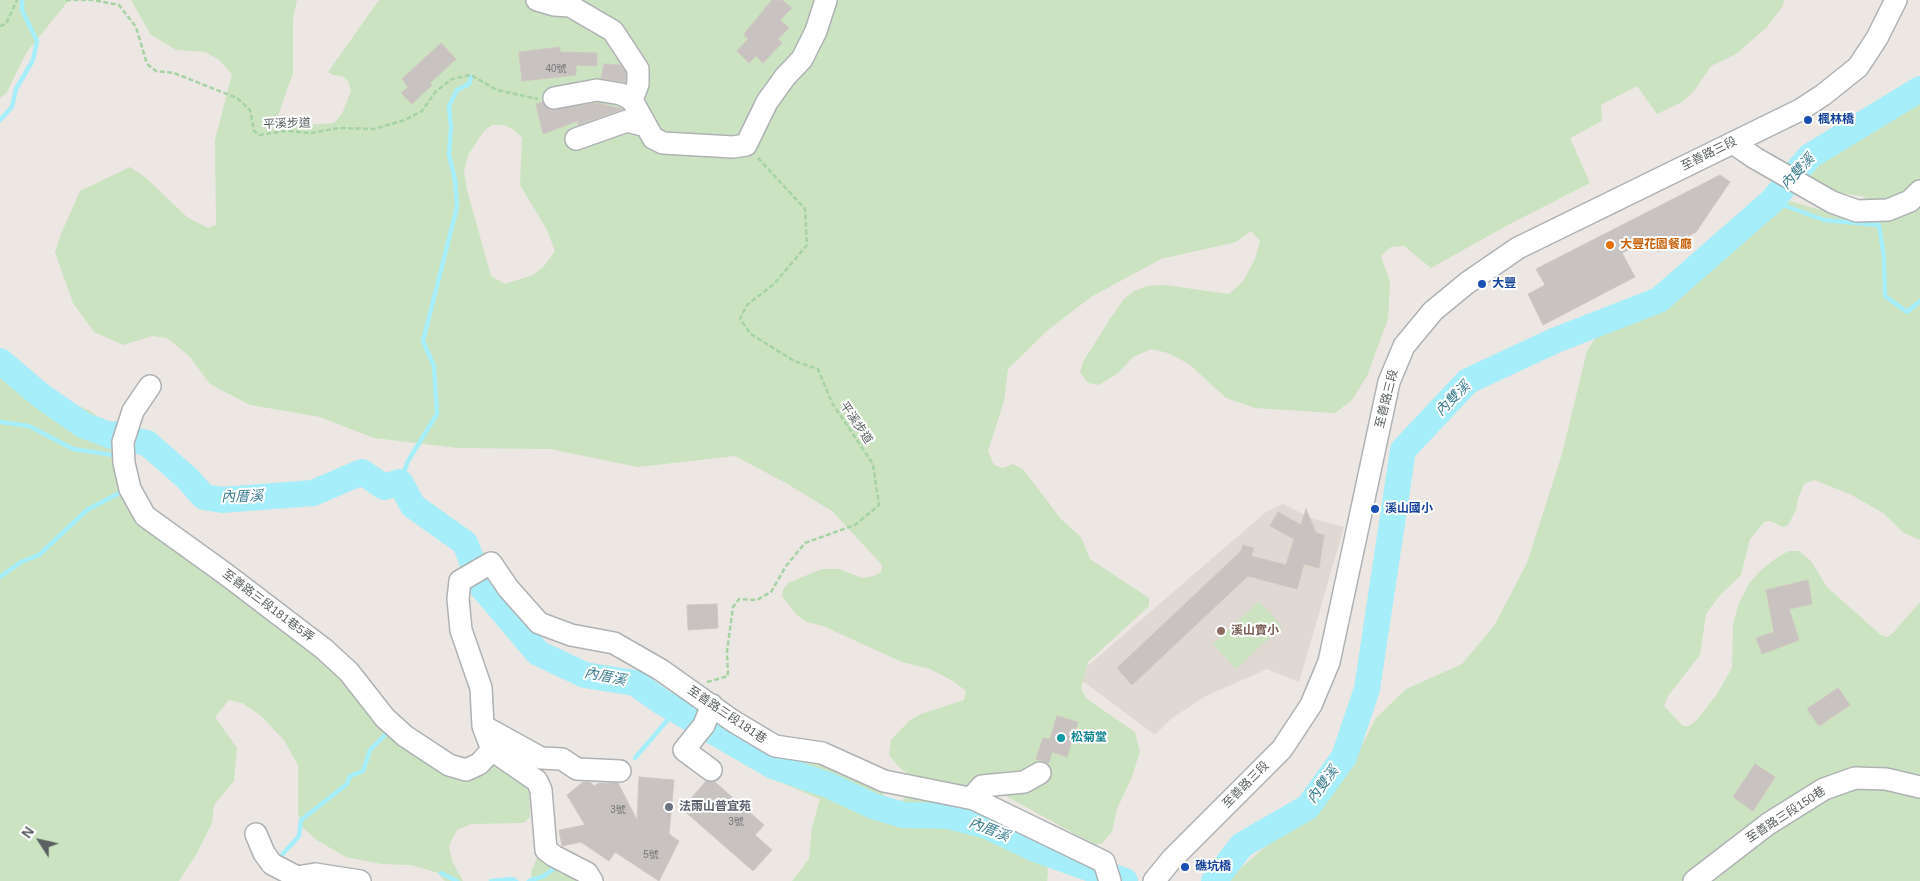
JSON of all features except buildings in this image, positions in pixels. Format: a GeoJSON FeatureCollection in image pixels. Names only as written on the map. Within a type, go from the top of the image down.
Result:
{"type":"FeatureCollection","features":[{"type":"Feature","properties":{"kind":"street"},"geometry":{"type":"LineString","coordinates":[[537,0],[554,6],[570,6],[613,31],[638,69],[638,84],[632,100]]}},
{"type":"Feature","properties":{"kind":"street"},"geometry":{"type":"LineString","coordinates":[[554,98],[597,90],[621,94],[632,100],[653,138],[663,142],[733,147],[746,145],[767,102],[802,59],[816,31],[826,0]]}},
{"type":"Feature","properties":{"kind":"street","name":"至善路三段"},"geometry":{"type":"LineString","coordinates":[[1154,880],[1172,859],[1282,749],[1311,705],[1330,662],[1389,382],[1404,346],[1433,311],[1467,283],[1518,248],[1800,110],[1824,95],[1858,67],[1877,38],[1896,0]]}},
{"type":"Feature","properties":{"kind":"street"},"geometry":{"type":"LineString","coordinates":[[576,139],[628,121],[646,126]]}},
{"type":"Feature","properties":{"kind":"street"},"geometry":{"type":"LineString","coordinates":[[1733,143],[1755,158],[1832,202],[1857,211],[1888,210],[1910,201],[1920,191]]}},
{"type":"Feature","properties":{"kind":"street","name":"至善路三段181巷5弄"},"geometry":{"type":"LineString","coordinates":[[150,386],[133,411],[123,442],[124,463],[130,489],[144,516],[227,575],[324,649],[349,672],[385,718],[404,736],[449,765],[466,770],[479,764],[492,750]]}},
{"type":"Feature","properties":{"kind":"street","name":"至善路三段181巷"},"geometry":{"type":"LineString","coordinates":[[483,726],[481,688],[461,630],[458,599],[460,581],[491,563],[508,588],[540,623],[572,635],[614,643],[686,687],[733,721],[775,746],[822,753],[884,781],[974,799],[1107,872]]}},
{"type":"Feature","properties":{"kind":"street"},"geometry":{"type":"LineString","coordinates":[[712,705],[704,725],[684,750],[712,770]]}},
{"type":"Feature","properties":{"kind":"street"},"geometry":{"type":"LineString","coordinates":[[483,726],[492,750],[536,781],[540,790],[546,850],[587,873],[592,881]]}},
{"type":"Feature","properties":{"kind":"street"},"geometry":{"type":"LineString","coordinates":[[483,726],[541,758],[562,759],[577,769],[620,770]]}},
{"type":"Feature","properties":{"kind":"street"},"geometry":{"type":"LineString","coordinates":[[974,799],[975,794],[982,786],[1024,782],[1040,773]]}},
{"type":"Feature","properties":{"kind":"street","name":"至善路三段150巷"},"geometry":{"type":"LineString","coordinates":[[1694,881],[1768,824],[1824,788],[1855,778],[1886,779],[1920,787]]}},
{"type":"Feature","properties":{"kind":"street"},"geometry":{"type":"LineString","coordinates":[[256,834],[272,864],[297,877],[315,874],[360,881]]}},
{"type":"Feature","properties":{"kind":"path"},"geometry":{"type":"LineString","coordinates":[[0,26],[6,24],[17,0]]}},
{"type":"Feature","properties":{"kind":"path","name":"平溪步道"},"geometry":{"type":"LineString","coordinates":[[66,0],[94,0],[119,5],[136,27],[147,64],[156,72],[174,72],[237,98],[250,110],[254,132],[259,135],[286,131],[311,133],[339,128],[374,129],[390,125],[422,111],[436,91],[452,79],[472,74],[497,90],[545,100],[554,98]]}},
{"type":"Feature","properties":{"kind":"path","name":"平溪步道"},"geometry":{"type":"LineString","coordinates":[[686,687],[728,676],[727,652],[733,607],[739,599],[757,600],[771,592],[786,566],[805,542],[831,535],[855,525],[879,505],[873,464],[832,403],[818,369],[794,361],[751,334],[740,320],[747,305],[774,284],[807,245],[805,209],[746,145]]}},
{"type":"Feature","properties":{"kind":"shaded area","name":"溪山實小"},"geometry":{"type":"Polygon","coordinates":[[[1283,504],[1311,518],[1344,527],[1299,682],[1267,669],[1206,696],[1172,718],[1155,735],[1076,676],[1266,512],[1283,504]]]}},
{"type":"Feature","properties":{"kind":"green space"},"geometry":{"type":"Polygon","coordinates":[[[0,0],[69,0],[26,53],[6,94],[0,98],[0,0]]]}},
{"type":"Feature","properties":{"kind":"green space"},"geometry":{"type":"Polygon","coordinates":[[[131,0],[297,0],[293,19],[293,73],[277,118],[281,122],[294,126],[334,123],[342,114],[351,91],[348,81],[342,76],[333,75],[328,72],[379,0],[1784,0],[1783,6],[1767,27],[1736,54],[1711,66],[1694,91],[1682,102],[1657,114],[1637,86],[1601,105],[1602,121],[1570,138],[1590,183],[1506,226],[1431,268],[1404,246],[1391,247],[1381,256],[1390,282],[1388,319],[1367,376],[1352,400],[1335,413],[1255,408],[1226,398],[1189,364],[1168,353],[1151,349],[1133,357],[1118,373],[1099,385],[1088,383],[1080,372],[1084,360],[1110,319],[1123,300],[1134,291],[1148,286],[1165,285],[1229,294],[1243,281],[1255,259],[1260,241],[1251,231],[1236,242],[1161,259],[1091,297],[1048,330],[1008,369],[1004,401],[988,451],[994,465],[1003,468],[1013,464],[1023,469],[1061,519],[1081,537],[1090,559],[1149,598],[1149,606],[1088,662],[1081,689],[1087,699],[1135,732],[1140,752],[1131,779],[1117,809],[1112,832],[1102,843],[1095,845],[1004,795],[974,784],[948,790],[917,780],[901,769],[889,755],[891,740],[909,721],[921,714],[964,700],[966,691],[953,681],[930,669],[902,662],[823,626],[807,622],[797,615],[782,596],[783,590],[788,583],[822,569],[839,569],[862,578],[874,576],[881,572],[882,565],[832,511],[784,482],[735,456],[638,467],[550,449],[458,448],[374,438],[320,417],[250,405],[210,384],[189,356],[167,338],[152,336],[123,345],[94,332],[73,303],[55,252],[80,191],[130,167],[145,177],[187,217],[208,228],[216,225],[215,140],[232,74],[218,59],[205,52],[176,50],[151,35],[131,0]],[[492,125],[484,131],[468,155],[464,171],[467,190],[491,276],[505,284],[533,275],[544,266],[555,251],[547,230],[520,185],[522,138],[514,130],[504,125],[492,125]]]}},
{"type":"Feature","properties":{"kind":"green space"},"geometry":{"type":"Polygon","coordinates":[[[1920,100],[1920,540],[1904,533],[1883,513],[1850,494],[1814,480],[1804,484],[1798,498],[1796,510],[1788,525],[1783,527],[1771,521],[1765,521],[1750,539],[1741,575],[1720,595],[1706,614],[1700,655],[1668,696],[1664,706],[1683,726],[1688,726],[1696,721],[1717,694],[1732,668],[1733,624],[1739,603],[1749,584],[1760,571],[1779,556],[1789,551],[1799,551],[1811,561],[1827,587],[1881,635],[1887,637],[1893,633],[1920,602],[1920,881],[1226,881],[1265,847],[1311,816],[1345,778],[1376,718],[1406,689],[1462,664],[1494,626],[1527,563],[1562,454],[1587,351],[1598,334],[1644,319],[1700,278],[1766,215],[1790,201],[1831,213],[1866,197],[1834,192],[1814,183],[1808,176],[1808,168],[1814,160],[1920,100]]]}},
{"type":"Feature","properties":{"kind":"green space"},"geometry":{"type":"Polygon","coordinates":[[[0,350],[49,393],[90,411],[112,427],[113,446],[123,483],[425,756],[489,762],[500,771],[522,780],[529,786],[530,817],[524,823],[471,824],[457,830],[449,846],[452,861],[463,881],[445,881],[438,873],[411,865],[381,864],[346,857],[318,841],[303,828],[298,813],[298,765],[283,739],[260,715],[242,703],[229,700],[215,717],[237,748],[234,781],[214,805],[212,823],[197,853],[179,881],[0,881],[0,350]]]}},
{"type":"Feature","properties":{"kind":"green space"},"geometry":{"type":"Polygon","coordinates":[[[1259,601],[1282,626],[1236,669],[1213,644],[1259,601]]]}},
{"type":"Feature","properties":{"kind":"green space"},"geometry":{"type":"Polygon","coordinates":[[[745,735],[819,759],[881,784],[884,796],[881,815],[885,821],[891,824],[906,794],[918,795],[994,821],[1036,844],[1046,859],[1047,881],[792,881],[809,859],[812,828],[820,799],[775,780],[729,746],[735,739],[745,735]]]}},
{"type":"Feature","properties":{"kind":"green space"},"geometry":{"type":"Polygon","coordinates":[[[543,855],[577,881],[532,881],[531,872],[537,858],[543,855]]]}},
{"type":"Feature","properties":{"kind":"waterway"},"geometry":{"type":"LineString","coordinates":[[0,120],[12,107],[16,89],[33,60],[37,41],[22,10],[22,0]]}},
{"type":"Feature","properties":{"kind":"waterway"},"geometry":{"type":"LineString","coordinates":[[400,482],[408,461],[437,414],[434,366],[423,341],[457,207],[455,179],[449,155],[451,127],[449,106],[457,90],[469,84],[471,77]]}},
{"type":"Feature","properties":{"kind":"waterway","name":"內雙溪"},"geometry":{"type":"LineString","coordinates":[[1214,881],[1242,845],[1308,807],[1344,757],[1367,689],[1403,450],[1468,381],[1556,340],[1659,300],[1772,201],[1810,156],[1920,89]]}},
{"type":"Feature","properties":{"kind":"waterway"},"geometry":{"type":"LineString","coordinates":[[1772,201],[1824,220],[1879,225],[1884,257],[1885,296],[1907,312],[1920,301]]}},
{"type":"Feature","properties":{"kind":"waterway","name":"內厝溪"},"geometry":{"type":"LineString","coordinates":[[0,361],[40,395],[83,425],[112,436],[117,434]]}},
{"type":"Feature","properties":{"kind":"waterway"},"geometry":{"type":"LineString","coordinates":[[0,422],[29,426],[73,449],[113,455],[116,458]]}},
{"type":"Feature","properties":{"kind":"waterway","name":"內厝溪"},"geometry":{"type":"LineString","coordinates":[[133,440],[147,443],[187,478],[204,497],[222,500],[313,493],[362,472],[384,487],[400,482],[413,506],[465,543],[482,587],[538,653],[585,675],[635,683],[662,702],[773,766],[828,785],[873,806],[903,815],[948,816],[987,826],[1035,849],[1125,881]]}},
{"type":"Feature","properties":{"kind":"waterway"},"geometry":{"type":"LineString","coordinates":[[0,577],[21,562],[39,555],[87,510],[125,490]]}},
{"type":"Feature","properties":{"kind":"waterway"},"geometry":{"type":"LineString","coordinates":[[635,758],[677,709]]}},
{"type":"Feature","properties":{"kind":"waterway"},"geometry":{"type":"LineString","coordinates":[[281,856],[299,836],[301,820],[347,784],[350,776],[363,771],[370,750],[387,733]]}},
{"type":"Feature","properties":{"kind":"waterway"},"geometry":{"type":"LineString","coordinates":[[529,881],[544,876],[558,865]]}},
{"type":"Feature","properties":{"kind":"waterway"},"geometry":{"type":"LineString","coordinates":[[441,873],[457,881]]}},
{"type":"Feature","properties":{"kind":"waterway"},"geometry":{"type":"LineString","coordinates":[[491,881],[512,879],[516,881]]}},
{"type":"Feature","properties":{"kind":"place","name":"楓林橋"},"geometry":{"type":"Point","coordinates":[1808,120]}},
{"type":"Feature","properties":{"kind":"place","name":"大豐花園餐廳"},"geometry":{"type":"Point","coordinates":[1610,245]}},
{"type":"Feature","properties":{"kind":"place","name":"大豐"},"geometry":{"type":"Point","coordinates":[1482,284]}},
{"type":"Feature","properties":{"kind":"place","name":"溪山國小"},"geometry":{"type":"Point","coordinates":[1375,509]}},
{"type":"Feature","properties":{"kind":"place","name":"溪山實小"},"geometry":{"type":"Point","coordinates":[1221,631]}},
{"type":"Feature","properties":{"kind":"place","name":"松菊堂"},"geometry":{"type":"Point","coordinates":[1061,738]}},
{"type":"Feature","properties":{"kind":"place","name":"法雨山普宜苑"},"geometry":{"type":"Point","coordinates":[669,807]}},
{"type":"Feature","properties":{"kind":"place","name":"礁坑橋"},"geometry":{"type":"Point","coordinates":[1185,867]}}]}
